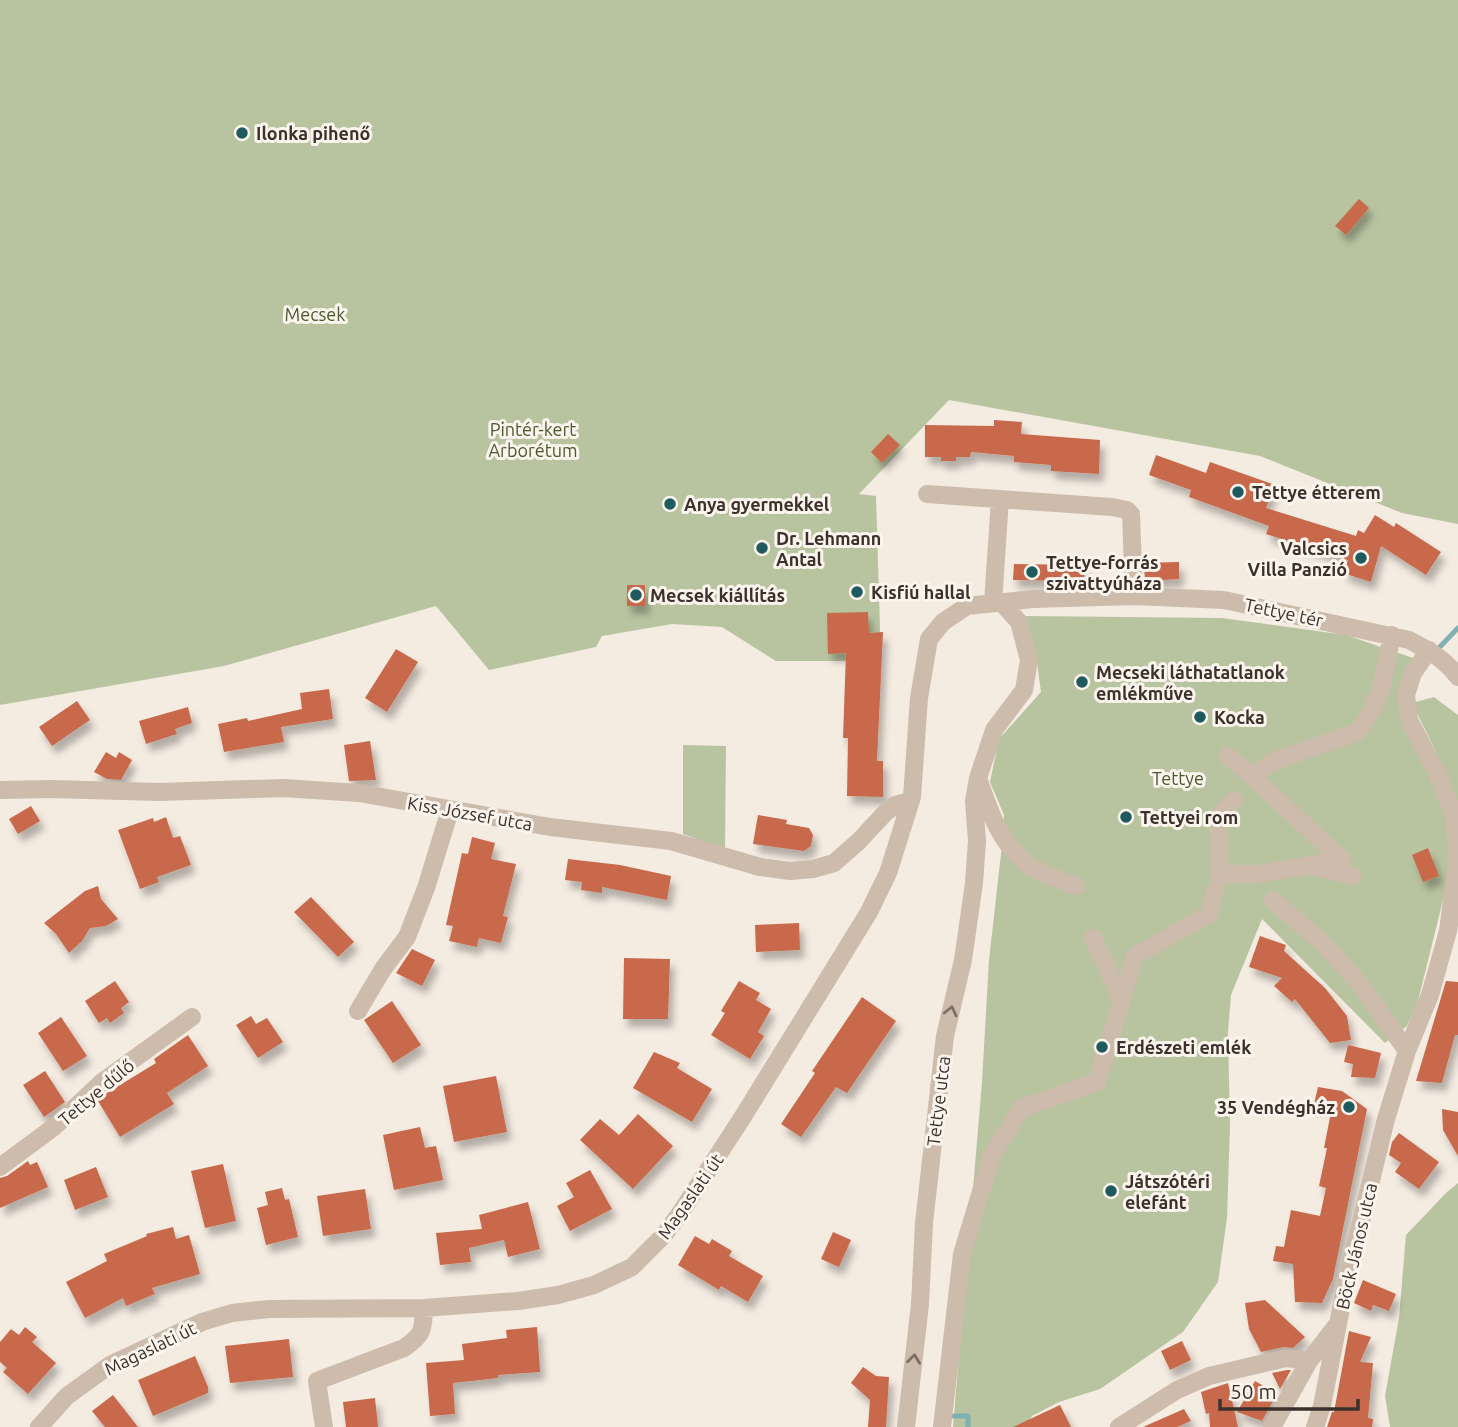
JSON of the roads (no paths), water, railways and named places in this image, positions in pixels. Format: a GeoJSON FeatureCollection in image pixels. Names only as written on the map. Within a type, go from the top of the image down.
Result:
{"type":"FeatureCollection","features":[{"type":"Feature","properties":{"kind":"street"},"geometry":{"type":"LineString","coordinates":[[927,494],[1127,510],[1131,514],[1134,596]]}},
{"type":"Feature","properties":{"kind":"street"},"geometry":{"type":"LineString","coordinates":[[1000,499],[997,603],[1019,622],[1029,660],[1024,690],[994,730],[978,778],[994,826],[1004,842],[1031,867],[1076,886]]}},
{"type":"Feature","properties":{"kind":"street","name":"Tettye tér"},"geometry":{"type":"LineString","coordinates":[[919,698],[929,639],[943,622],[967,606],[997,603],[1134,596],[1224,600],[1392,635],[1409,640],[1426,656],[1455,667]]}},
{"type":"Feature","properties":{"kind":"street"},"geometry":{"type":"LineString","coordinates":[[1252,776],[1274,761],[1358,732],[1381,690],[1392,635]]}},
{"type":"Feature","properties":{"kind":"street","name":"Böck János utca"},"geometry":{"type":"LineString","coordinates":[[1272,1427],[1309,1361],[1339,1322],[1386,1119],[1407,1051],[1430,995],[1448,931],[1457,862],[1455,818],[1439,777],[1409,720],[1406,695],[1413,673],[1426,656]]}},
{"type":"Feature","properties":{"kind":"street","name":"Magaslati út"},"geometry":{"type":"LineString","coordinates":[[39,1427],[67,1396],[110,1365],[202,1322],[232,1313],[269,1309],[424,1308],[558,1295],[594,1286],[632,1267],[650,1251],[681,1212],[869,912],[888,873],[911,801],[919,698]]}},
{"type":"Feature","properties":{"kind":"street"},"geometry":{"type":"LineString","coordinates":[[1218,880],[1342,860],[1252,776],[1227,757]]}},
{"type":"Feature","properties":{"kind":"street","name":"Tettye utca"},"geometry":{"type":"LineString","coordinates":[[906,1427],[945,1036],[963,960],[974,883],[977,841],[974,801],[978,778]]}},
{"type":"Feature","properties":{"kind":"street","name":"Kiss József utca"},"geometry":{"type":"LineString","coordinates":[[0,790],[159,792],[283,788],[359,793],[550,827],[671,841],[760,867],[790,870],[813,869],[834,863],[895,805],[911,801]]}},
{"type":"Feature","properties":{"kind":"street"},"geometry":{"type":"LineString","coordinates":[[943,1427],[962,1254],[992,1155],[1021,1108],[1097,1082],[1135,956],[1209,914],[1218,880],[1219,815],[1234,800]]}},
{"type":"Feature","properties":{"kind":"street"},"geometry":{"type":"LineString","coordinates":[[358,1011],[383,969],[407,937],[426,888],[450,810]]}},
{"type":"Feature","properties":{"kind":"street"},"geometry":{"type":"LineString","coordinates":[[1309,865],[1352,876]]}},
{"type":"Feature","properties":{"kind":"street"},"geometry":{"type":"LineString","coordinates":[[1273,901],[1322,943],[1360,984],[1407,1051]]}},
{"type":"Feature","properties":{"kind":"street"},"geometry":{"type":"LineString","coordinates":[[1093,938],[1122,1000]]}},
{"type":"Feature","properties":{"kind":"street","name":"Tettye dűlő"},"geometry":{"type":"LineString","coordinates":[[0,1167],[54,1127],[102,1082],[192,1017]]}},
{"type":"Feature","properties":{"kind":"street"},"geometry":{"type":"LineString","coordinates":[[324,1427],[317,1381],[404,1349],[423,1331],[424,1308]]}},
{"type":"Feature","properties":{"kind":"street"},"geometry":{"type":"LineString","coordinates":[[1315,1427],[1322,1406],[1339,1322]]}},
{"type":"Feature","properties":{"kind":"street"},"geometry":{"type":"LineString","coordinates":[[1119,1427],[1177,1390],[1209,1376],[1286,1358],[1309,1361]]}},
{"type":"Feature","properties":{"kind":"waterway"},"geometry":{"type":"LineString","coordinates":[[1436,651],[1458,628]]}},
{"type":"Feature","properties":{"kind":"waterway"},"geometry":{"type":"LineString","coordinates":[[950,1416],[968,1416],[968,1427]]}},
{"type":"Feature","properties":{"kind":"place","name":"Ilonka pihenő"},"geometry":{"type":"Point","coordinates":[242,133]}},
{"type":"Feature","properties":{"kind":"place","name":"Tettye étterem"},"geometry":{"type":"Point","coordinates":[1238,492]}},
{"type":"Feature","properties":{"kind":"place","name":"Anya gyermekkel"},"geometry":{"type":"Point","coordinates":[670,504]}},
{"type":"Feature","properties":{"kind":"place","name":"Dr. Lehmann Antal"},"geometry":{"type":"Point","coordinates":[762,548]}},
{"type":"Feature","properties":{"kind":"place","name":"Valcsics Villa Panzió"},"geometry":{"type":"Point","coordinates":[1361,558]}},
{"type":"Feature","properties":{"kind":"place","name":"Tettye-forrás szivattyúháza"},"geometry":{"type":"Point","coordinates":[1032,572]}},
{"type":"Feature","properties":{"kind":"place","name":"Kisfiú hallal"},"geometry":{"type":"Point","coordinates":[857,592]}},
{"type":"Feature","properties":{"kind":"place","name":"Mecsek kiállítás"},"geometry":{"type":"Point","coordinates":[636,595]}},
{"type":"Feature","properties":{"kind":"place","name":"Mecseki láthatatlanok emlékműve"},"geometry":{"type":"Point","coordinates":[1082,682]}},
{"type":"Feature","properties":{"kind":"place","name":"Kocka"},"geometry":{"type":"Point","coordinates":[1200,717]}},
{"type":"Feature","properties":{"kind":"place","name":"Tettyei rom"},"geometry":{"type":"Point","coordinates":[1126,817]}},
{"type":"Feature","properties":{"kind":"place","name":"Erdészeti emlék"},"geometry":{"type":"Point","coordinates":[1102,1047]}},
{"type":"Feature","properties":{"kind":"place","name":"35 Vendégház"},"geometry":{"type":"Point","coordinates":[1349,1107]}},
{"type":"Feature","properties":{"kind":"place","name":"Játszótéri elefánt"},"geometry":{"type":"Point","coordinates":[1111,1191]}},
{"type":"Feature","properties":{"kind":"park label","name":"Mecsek"},"geometry":{"type":"Point","coordinates":[315,314]}},
{"type":"Feature","properties":{"kind":"park label","name":"Pintér-kert Arborétum"},"geometry":{"type":"Point","coordinates":[533,439]}},
{"type":"Feature","properties":{"kind":"park label","name":"Tettye"},"geometry":{"type":"Point","coordinates":[1178,778]}}]}
